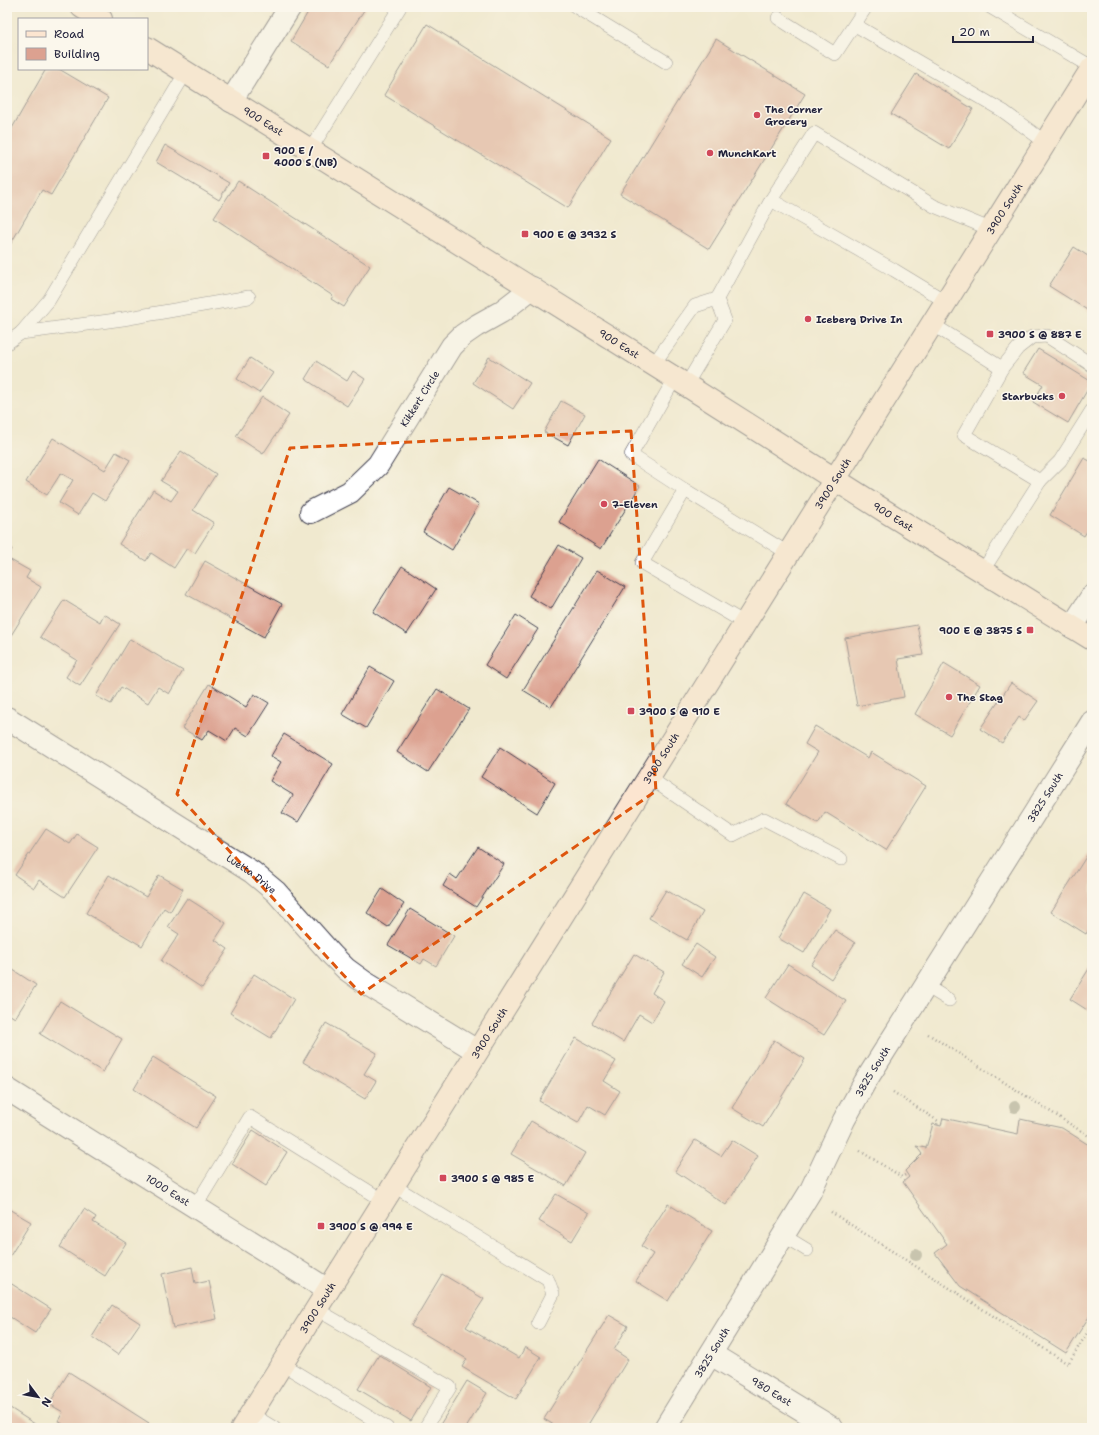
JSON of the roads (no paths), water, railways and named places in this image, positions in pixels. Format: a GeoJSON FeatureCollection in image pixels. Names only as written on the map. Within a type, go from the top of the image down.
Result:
{"type":"FeatureCollection","features":[{"type":"Feature","properties":{"kind":"main road"},"geometry":{"type":"LineString","coordinates":[[82,7],[99,18]]}},
{"type":"Feature","properties":{"kind":"main road","name":"900 East"},"geometry":{"type":"LineString","coordinates":[[148,49],[654,364],[982,572],[1092,639]]}},
{"type":"Feature","properties":{"kind":"main road","name":"3900 South"},"geometry":{"type":"LineString","coordinates":[[247,1421],[945,301],[1092,68]]}},
{"type":"Feature","properties":{"kind":"street"},"geometry":{"type":"LineString","coordinates":[[231,101],[285,9]]}},
{"type":"Feature","properties":{"kind":"street","name":"Kikkert Circle"},"geometry":{"type":"LineString","coordinates":[[311,512],[350,492],[378,465],[452,346],[463,335],[501,312],[532,288]]}},
{"type":"Feature","properties":{"kind":"street"},"geometry":{"type":"LineString","coordinates":[[1072,627],[1092,596]]}},
{"type":"Feature","properties":{"kind":"street","name":"Luetta Drive"},"geometry":{"type":"LineString","coordinates":[[7,718],[252,872],[276,892],[346,969],[364,982],[477,1051]]}},
{"type":"Feature","properties":{"kind":"street","name":"3825 South"},"geometry":{"type":"LineString","coordinates":[[665,1428],[810,1192],[844,1120],[865,1082],[1092,722]]}},
{"type":"Feature","properties":{"kind":"street","name":"1000 East"},"geometry":{"type":"LineString","coordinates":[[7,1089],[328,1290]]}},
{"type":"Feature","properties":{"kind":"street","name":"980 East"},"geometry":{"type":"LineString","coordinates":[[711,1354],[832,1428]]}},
{"type":"Feature","properties":{"kind":"lane"},"geometry":{"type":"LineString","coordinates":[[310,150],[400,7]]}},
{"type":"Feature","properties":{"kind":"lane"},"geometry":{"type":"LineString","coordinates":[[576,7],[666,62]]}},
{"type":"Feature","properties":{"kind":"lane"},"geometry":{"type":"LineString","coordinates":[[778,18],[835,54],[866,7]]}},
{"type":"Feature","properties":{"kind":"lane"},"geometry":{"type":"LineString","coordinates":[[990,7],[1092,68]]}},
{"type":"Feature","properties":{"kind":"lane"},"geometry":{"type":"LineString","coordinates":[[855,25],[1003,111],[1046,142]]}},
{"type":"Feature","properties":{"kind":"lane"},"geometry":{"type":"LineString","coordinates":[[7,343],[21,333],[49,300],[186,72]]}},
{"type":"Feature","properties":{"kind":"lane"},"geometry":{"type":"LineString","coordinates":[[654,364],[695,306],[717,299],[771,200],[814,133],[934,206],[990,229]]}},
{"type":"Feature","properties":{"kind":"lane"},"geometry":{"type":"LineString","coordinates":[[771,200],[894,270],[945,301]]}},
{"type":"Feature","properties":{"kind":"lane"},"geometry":{"type":"LineString","coordinates":[[21,333],[122,319],[250,297]]}},
{"type":"Feature","properties":{"kind":"lane"},"geometry":{"type":"LineString","coordinates":[[717,299],[725,320],[630,455],[788,553]]}},
{"type":"Feature","properties":{"kind":"lane"},"geometry":{"type":"LineString","coordinates":[[932,324],[1002,368]]}},
{"type":"Feature","properties":{"kind":"lane"},"geometry":{"type":"LineString","coordinates":[[1040,481],[964,435],[1002,368],[1018,348],[1032,337],[1046,336],[1092,365]]}},
{"type":"Feature","properties":{"kind":"lane"},"geometry":{"type":"LineString","coordinates":[[982,572],[1040,481],[1060,461],[1092,410]]}},
{"type":"Feature","properties":{"kind":"lane"},"geometry":{"type":"LineString","coordinates":[[685,490],[642,563],[745,623]]}},
{"type":"Feature","properties":{"kind":"lane"},"geometry":{"type":"LineString","coordinates":[[648,777],[733,835],[764,819],[841,859]]}},
{"type":"Feature","properties":{"kind":"lane"},"geometry":{"type":"LineString","coordinates":[[926,986],[949,1000]]}},
{"type":"Feature","properties":{"kind":"lane"},"geometry":{"type":"LineString","coordinates":[[195,1207],[250,1117],[548,1280],[552,1294],[538,1323]]}},
{"type":"Feature","properties":{"kind":"lane"},"geometry":{"type":"LineString","coordinates":[[784,1236],[807,1250]]}},
{"type":"Feature","properties":{"kind":"lane"},"geometry":{"type":"LineString","coordinates":[[316,1309],[450,1387],[425,1428]]}},
{"type":"Feature","properties":{"kind":"lane"},"geometry":{"type":"LineString","coordinates":[[282,1364],[387,1428]]}},
{"type":"Feature","properties":{"kind":"lane"},"geometry":{"type":"LineString","coordinates":[[247,1421],[274,1428]]}},
{"type":"Feature","properties":{"kind":"place","name":"The Corner Grocery"},"geometry":{"type":"Point","coordinates":[757,115]}},
{"type":"Feature","properties":{"kind":"place","name":"MunchKart"},"geometry":{"type":"Point","coordinates":[710,153]}},
{"type":"Feature","properties":{"kind":"place","name":"900 E / 4000 S (NB)"},"geometry":{"type":"Point","coordinates":[266,156]}},
{"type":"Feature","properties":{"kind":"place","name":"900 E @ 3932 S"},"geometry":{"type":"Point","coordinates":[525,234]}},
{"type":"Feature","properties":{"kind":"place","name":"Iceberg Drive In"},"geometry":{"type":"Point","coordinates":[808,319]}},
{"type":"Feature","properties":{"kind":"place","name":"3900 S @ 887 E"},"geometry":{"type":"Point","coordinates":[990,334]}},
{"type":"Feature","properties":{"kind":"place","name":"Starbucks"},"geometry":{"type":"Point","coordinates":[1062,396]}},
{"type":"Feature","properties":{"kind":"place","name":"7-Eleven"},"geometry":{"type":"Point","coordinates":[604,504]}},
{"type":"Feature","properties":{"kind":"place","name":"900 E @ 3875 S"},"geometry":{"type":"Point","coordinates":[1030,630]}},
{"type":"Feature","properties":{"kind":"place","name":"The Stag"},"geometry":{"type":"Point","coordinates":[949,697]}},
{"type":"Feature","properties":{"kind":"place","name":"3900 S @ 910 E"},"geometry":{"type":"Point","coordinates":[631,711]}},
{"type":"Feature","properties":{"kind":"place","name":"3900 S @ 985 E"},"geometry":{"type":"Point","coordinates":[443,1178]}},
{"type":"Feature","properties":{"kind":"place","name":"3900 S @ 994 E"},"geometry":{"type":"Point","coordinates":[321,1226]}}]}
